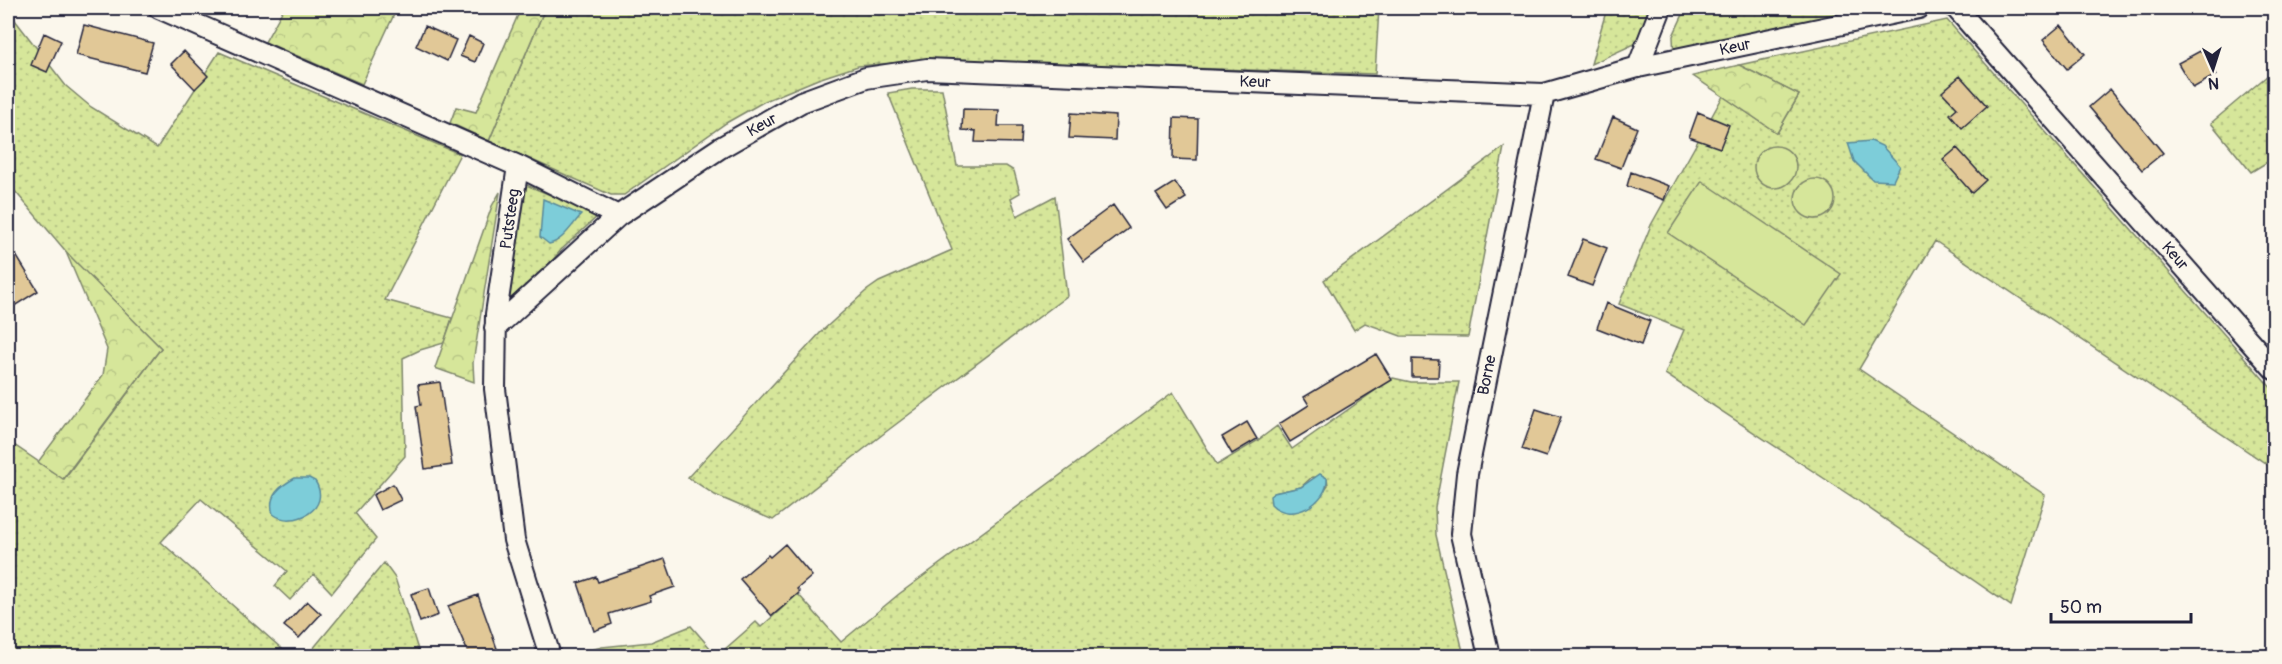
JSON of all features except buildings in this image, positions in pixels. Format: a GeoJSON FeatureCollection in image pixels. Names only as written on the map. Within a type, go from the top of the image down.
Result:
{"type":"FeatureCollection","features":[{"type":"Feature","properties":{"kind":"street","name":"Putsteeg"},"geometry":{"type":"LineString","coordinates":[[159,8],[518,166],[495,328],[495,389],[514,540],[550,657]]}},
{"type":"Feature","properties":{"kind":"street"},"geometry":{"type":"LineString","coordinates":[[1638,67],[1661,8]]}},
{"type":"Feature","properties":{"kind":"street","name":"Keur"},"geometry":{"type":"LineString","coordinates":[[495,328],[618,216],[720,147],[801,102],[866,78],[927,69],[1544,94],[1638,67],[1919,8]]}},
{"type":"Feature","properties":{"kind":"street","name":"Keur"},"geometry":{"type":"LineString","coordinates":[[1956,8],[2274,369]]}},
{"type":"Feature","properties":{"kind":"street","name":"Borne"},"geometry":{"type":"LineString","coordinates":[[1489,657],[1461,534],[1467,474],[1544,94]]}},
{"type":"Feature","properties":{"kind":"street"},"geometry":{"type":"LineString","coordinates":[[518,166],[618,216]]}},
{"type":"Feature","properties":{"kind":"green space"},"geometry":{"type":"Polygon","coordinates":[[[284,8],[397,8],[362,84],[265,42],[284,8]]]}},
{"type":"Feature","properties":{"kind":"green space"},"geometry":{"type":"Polygon","coordinates":[[[521,8],[545,8],[489,141],[450,123],[456,107],[476,112],[521,8]]]}},
{"type":"Feature","properties":{"kind":"green space"},"geometry":{"type":"Polygon","coordinates":[[[545,8],[730,8],[758,15],[787,8],[1379,8],[1375,74],[998,62],[904,62],[858,66],[818,79],[765,101],[726,123],[624,195],[611,195],[489,141],[545,8]]]}},
{"type":"Feature","properties":{"kind":"green space"},"geometry":{"type":"Polygon","coordinates":[[[1607,8],[1651,8],[1639,42],[1591,64],[1607,8]]]}},
{"type":"Feature","properties":{"kind":"green space"},"geometry":{"type":"Polygon","coordinates":[[[1686,8],[1905,8],[1674,59],[1673,36],[1686,8]]]}},
{"type":"Feature","properties":{"kind":"green space"},"geometry":{"type":"Polygon","coordinates":[[[8,11],[66,86],[91,107],[157,148],[219,52],[460,154],[385,300],[452,318],[444,343],[403,358],[405,456],[355,513],[376,539],[332,593],[314,574],[290,600],[275,586],[287,571],[201,499],[161,542],[290,656],[8,656],[8,441],[64,479],[161,348],[75,262],[8,183],[8,11]]]}},
{"type":"Feature","properties":{"kind":"green space"},"geometry":{"type":"Polygon","coordinates":[[[1947,20],[2274,391],[2274,469],[1935,241],[1859,369],[2045,495],[2011,606],[1854,498],[1665,374],[1684,330],[1619,304],[1651,225],[1723,96],[1777,133],[1799,95],[1739,65],[1947,20]]]}},
{"type":"Feature","properties":{"kind":"green space"},"geometry":{"type":"Polygon","coordinates":[[[1739,65],[1799,95],[1777,133],[1693,76],[1739,65]]]}},
{"type":"Feature","properties":{"kind":"green space"},"geometry":{"type":"Polygon","coordinates":[[[2274,70],[2274,158],[2251,172],[2211,123],[2274,70]]]}},
{"type":"Feature","properties":{"kind":"green space"},"geometry":{"type":"Polygon","coordinates":[[[912,89],[942,89],[957,166],[1006,166],[1014,171],[1020,193],[1011,198],[1017,216],[1055,196],[1067,296],[773,520],[715,495],[688,477],[821,332],[866,291],[879,282],[952,250],[888,93],[912,89]]]}},
{"type":"Feature","properties":{"kind":"green space"},"geometry":{"type":"Polygon","coordinates":[[[1775,146],[1790,152],[1796,167],[1790,182],[1775,188],[1760,182],[1754,167],[1760,152],[1775,146]]]}},
{"type":"Feature","properties":{"kind":"green space"},"geometry":{"type":"Polygon","coordinates":[[[1504,147],[1468,337],[1401,336],[1365,323],[1354,330],[1324,280],[1504,147]]]}},
{"type":"Feature","properties":{"kind":"green space"},"geometry":{"type":"Polygon","coordinates":[[[1815,179],[1823,180],[1829,185],[1834,191],[1834,207],[1829,213],[1823,218],[1815,219],[1807,218],[1801,213],[1796,207],[1795,199],[1796,191],[1801,185],[1807,180],[1815,179]]]}},
{"type":"Feature","properties":{"kind":"green space"},"geometry":{"type":"Polygon","coordinates":[[[1702,181],[1841,274],[1806,325],[1668,233],[1702,181]]]}},
{"type":"Feature","properties":{"kind":"green space"},"geometry":{"type":"Polygon","coordinates":[[[524,184],[599,215],[561,250],[504,319],[524,184]]]}},
{"type":"Feature","properties":{"kind":"green space"},"geometry":{"type":"Polygon","coordinates":[[[500,192],[473,363],[474,382],[435,368],[492,206],[500,192]]]}},
{"type":"Feature","properties":{"kind":"green space"},"geometry":{"type":"Polygon","coordinates":[[[66,252],[161,348],[63,479],[38,462],[103,375],[107,349],[66,252]]]}},
{"type":"Feature","properties":{"kind":"green space"},"geometry":{"type":"Polygon","coordinates":[[[1393,378],[1411,382],[1459,382],[1435,507],[1436,535],[1464,656],[717,656],[756,622],[761,627],[798,594],[841,642],[899,594],[1173,392],[1217,465],[1277,426],[1292,449],[1393,378]],[[1312,477],[1301,487],[1274,493],[1319,497],[1328,485],[1327,478],[1312,477]]]}},
{"type":"Feature","properties":{"kind":"green space"},"geometry":{"type":"Polygon","coordinates":[[[384,563],[395,578],[420,656],[307,656],[384,563]]]}},
{"type":"Feature","properties":{"kind":"green space"},"geometry":{"type":"Polygon","coordinates":[[[691,626],[717,656],[568,656],[602,647],[651,642],[691,626]]]}},
{"type":"Feature","properties":{"kind":"water"},"geometry":{"type":"Polygon","coordinates":[[[1871,141],[1882,146],[1900,166],[1893,181],[1873,180],[1854,161],[1848,143],[1871,141]]]}},
{"type":"Feature","properties":{"kind":"water"},"geometry":{"type":"Polygon","coordinates":[[[543,199],[581,215],[563,236],[549,244],[540,237],[543,199]]]}},
{"type":"Feature","properties":{"kind":"water"},"geometry":{"type":"Polygon","coordinates":[[[1320,474],[1327,478],[1326,487],[1322,495],[1307,508],[1288,512],[1279,510],[1271,504],[1270,496],[1274,493],[1301,487],[1320,474]]]}},
{"type":"Feature","properties":{"kind":"water"},"geometry":{"type":"Polygon","coordinates":[[[295,478],[309,478],[315,481],[319,491],[319,500],[315,508],[300,518],[281,518],[273,514],[273,497],[284,484],[295,478]]]}}]}
